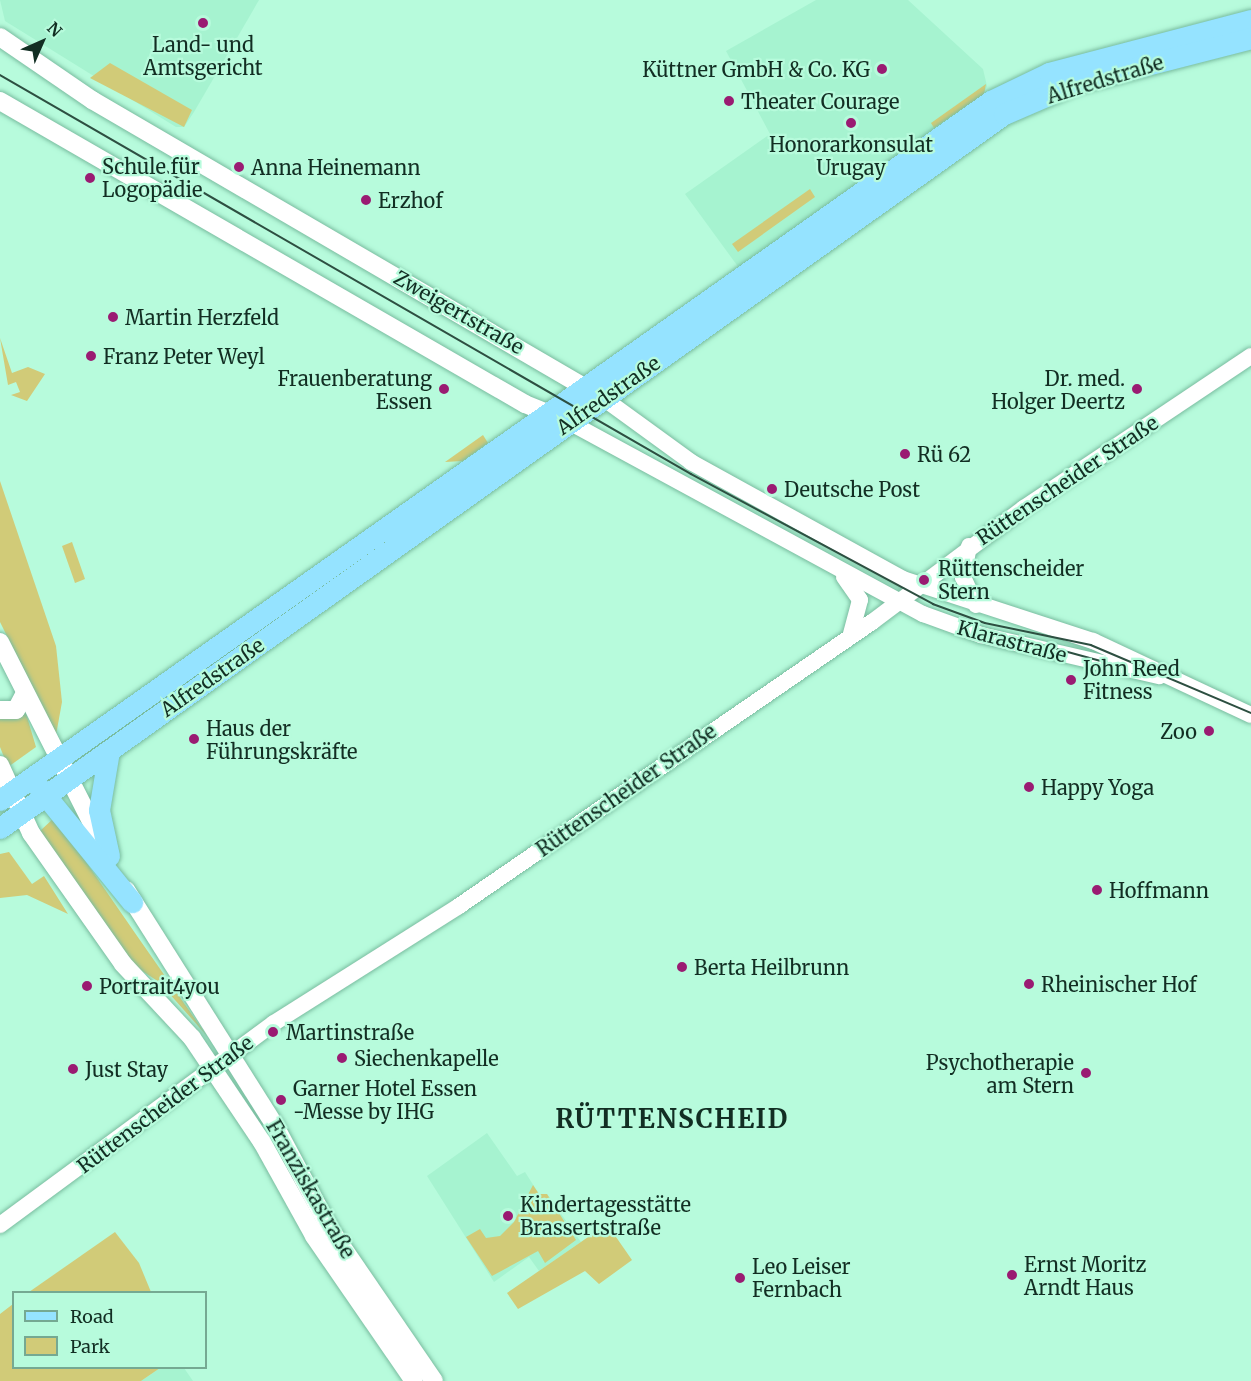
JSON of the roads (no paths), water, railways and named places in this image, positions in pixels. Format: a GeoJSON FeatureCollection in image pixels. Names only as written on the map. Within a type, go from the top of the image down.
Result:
{"type":"FeatureCollection","features":[{"type":"Feature","properties":{"kind":"main road","name":"Alfredstraße"},"geometry":{"type":"LineString","coordinates":[[0,828],[568,422],[595,392],[1010,89],[1048,73],[1251,20]]}},
{"type":"Feature","properties":{"kind":"main road","name":"Zweigertstraße"},"geometry":{"type":"LineString","coordinates":[[0,37],[8,49],[187,157],[595,392]]}},
{"type":"Feature","properties":{"kind":"main road","name":"Alfredstraße"},"geometry":{"type":"LineString","coordinates":[[11,792],[547,412],[595,392],[1004,114],[1076,83],[1251,38]]}},
{"type":"Feature","properties":{"kind":"main road"},"geometry":{"type":"LineString","coordinates":[[0,101],[568,422]]}},
{"type":"Feature","properties":{"kind":"main road"},"geometry":{"type":"LineString","coordinates":[[0,642],[132,902],[229,1056]]}},
{"type":"Feature","properties":{"kind":"main road"},"geometry":{"type":"LineString","coordinates":[[0,710],[16,710],[25,693]]}},
{"type":"Feature","properties":{"kind":"main road"},"geometry":{"type":"LineString","coordinates":[[108,751],[99,810],[109,856]]}},
{"type":"Feature","properties":{"kind":"main road"},"geometry":{"type":"LineString","coordinates":[[0,765],[22,812],[123,964],[178,1020],[212,1069]]}},
{"type":"Feature","properties":{"kind":"main road"},"geometry":{"type":"LineString","coordinates":[[11,792],[37,785],[47,794],[132,902]]}},
{"type":"Feature","properties":{"kind":"main road","name":"Franziskastraße"},"geometry":{"type":"LineString","coordinates":[[229,1056],[274,1124],[330,1229],[434,1381]]}},
{"type":"Feature","properties":{"kind":"main road","name":"Franziskastraße"},"geometry":{"type":"LineString","coordinates":[[212,1069],[262,1142],[314,1236],[414,1381]]}},
{"type":"Feature","properties":{"kind":"street","name":"Rüttenscheider Straße"},"geometry":{"type":"LineString","coordinates":[[0,1225],[229,1056],[449,913],[689,745],[900,602],[969,546],[1251,356]]}},
{"type":"Feature","properties":{"kind":"street","name":"Zweigertstraße"},"geometry":{"type":"LineString","coordinates":[[595,392],[691,462],[919,585]]}},
{"type":"Feature","properties":{"kind":"street"},"geometry":{"type":"LineString","coordinates":[[568,422],[837,570],[900,602]]}},
{"type":"Feature","properties":{"kind":"street"},"geometry":{"type":"LineString","coordinates":[[969,546],[963,577],[976,605]]}},
{"type":"Feature","properties":{"kind":"street"},"geometry":{"type":"LineString","coordinates":[[837,570],[860,600],[850,637]]}},
{"type":"Feature","properties":{"kind":"street","name":"Klarastraße"},"geometry":{"type":"LineString","coordinates":[[919,585],[1093,641],[1163,677],[1251,715]]}},
{"type":"Feature","properties":{"kind":"street","name":"Klarastraße"},"geometry":{"type":"LineString","coordinates":[[900,602],[981,635],[1163,677]]}},
{"type":"Feature","properties":{"kind":"tram line"},"geometry":{"type":"LineString","coordinates":[[0,75],[691,474],[933,604],[985,623],[1091,645],[1251,713]]}},
{"type":"Feature","properties":{"kind":"tram line"},"geometry":{"type":"LineString","coordinates":[[1017,638],[1127,668]]}},
{"type":"Feature","properties":{"kind":"place","name":"Land- und Amtsgericht"},"geometry":{"type":"Point","coordinates":[203,23]}},
{"type":"Feature","properties":{"kind":"place","name":"Küttner GmbH & Co. KG"},"geometry":{"type":"Point","coordinates":[882,69]}},
{"type":"Feature","properties":{"kind":"place","name":"Theater Courage"},"geometry":{"type":"Point","coordinates":[729,101]}},
{"type":"Feature","properties":{"kind":"place","name":"Honorarkonsulat Urugay"},"geometry":{"type":"Point","coordinates":[851,123]}},
{"type":"Feature","properties":{"kind":"place","name":"Anna Heinemann"},"geometry":{"type":"Point","coordinates":[239,167]}},
{"type":"Feature","properties":{"kind":"place","name":"Schule für Logopädie"},"geometry":{"type":"Point","coordinates":[90,178]}},
{"type":"Feature","properties":{"kind":"place","name":"Erzhof"},"geometry":{"type":"Point","coordinates":[366,200]}},
{"type":"Feature","properties":{"kind":"place","name":"Martin Herzfeld"},"geometry":{"type":"Point","coordinates":[113,317]}},
{"type":"Feature","properties":{"kind":"place","name":"Franz Peter Weyl"},"geometry":{"type":"Point","coordinates":[91,356]}},
{"type":"Feature","properties":{"kind":"place","name":"Frauenberatung Essen"},"geometry":{"type":"Point","coordinates":[444,389]}},
{"type":"Feature","properties":{"kind":"place","name":"Dr. med. Holger Deertz"},"geometry":{"type":"Point","coordinates":[1137,389]}},
{"type":"Feature","properties":{"kind":"place","name":"Rü 62"},"geometry":{"type":"Point","coordinates":[905,454]}},
{"type":"Feature","properties":{"kind":"place","name":"Deutsche Post"},"geometry":{"type":"Point","coordinates":[772,489]}},
{"type":"Feature","properties":{"kind":"place","name":"Rüttenscheider Stern"},"geometry":{"type":"Point","coordinates":[924,580]}},
{"type":"Feature","properties":{"kind":"place","name":"John Reed Fitness"},"geometry":{"type":"Point","coordinates":[1071,680]}},
{"type":"Feature","properties":{"kind":"place","name":"Zoo"},"geometry":{"type":"Point","coordinates":[1209,731]}},
{"type":"Feature","properties":{"kind":"place","name":"Haus der Führungskräfte"},"geometry":{"type":"Point","coordinates":[194,739]}},
{"type":"Feature","properties":{"kind":"place","name":"Happy Yoga"},"geometry":{"type":"Point","coordinates":[1029,787]}},
{"type":"Feature","properties":{"kind":"place","name":"Hoffmann"},"geometry":{"type":"Point","coordinates":[1097,890]}},
{"type":"Feature","properties":{"kind":"place","name":"Berta Heilbrunn"},"geometry":{"type":"Point","coordinates":[682,967]}},
{"type":"Feature","properties":{"kind":"place","name":"Rheinischer Hof"},"geometry":{"type":"Point","coordinates":[1029,984]}},
{"type":"Feature","properties":{"kind":"place","name":"Portrait4you"},"geometry":{"type":"Point","coordinates":[87,986]}},
{"type":"Feature","properties":{"kind":"place","name":"Martinstraße"},"geometry":{"type":"Point","coordinates":[273,1032]}},
{"type":"Feature","properties":{"kind":"place","name":"Siechenkapelle"},"geometry":{"type":"Point","coordinates":[342,1058]}},
{"type":"Feature","properties":{"kind":"place","name":"Just Stay"},"geometry":{"type":"Point","coordinates":[73,1069]}},
{"type":"Feature","properties":{"kind":"place","name":"Psychotherapie am Stern"},"geometry":{"type":"Point","coordinates":[1086,1073]}},
{"type":"Feature","properties":{"kind":"place","name":"Garner Hotel Essen -Messe by IHG"},"geometry":{"type":"Point","coordinates":[281,1100]}},
{"type":"Feature","properties":{"kind":"place","name":"Kindertagesstätte Brassertstraße"},"geometry":{"type":"Point","coordinates":[508,1216]}},
{"type":"Feature","properties":{"kind":"place","name":"Ernst Moritz Arndt Haus"},"geometry":{"type":"Point","coordinates":[1012,1275]}},
{"type":"Feature","properties":{"kind":"place","name":"Leo Leiser Fernbach"},"geometry":{"type":"Point","coordinates":[740,1278]}},
{"type":"Feature","properties":{"kind":"district","name":"RÜTTENSCHEID"},"geometry":{"type":"Point","coordinates":[672,1119]}}]}
